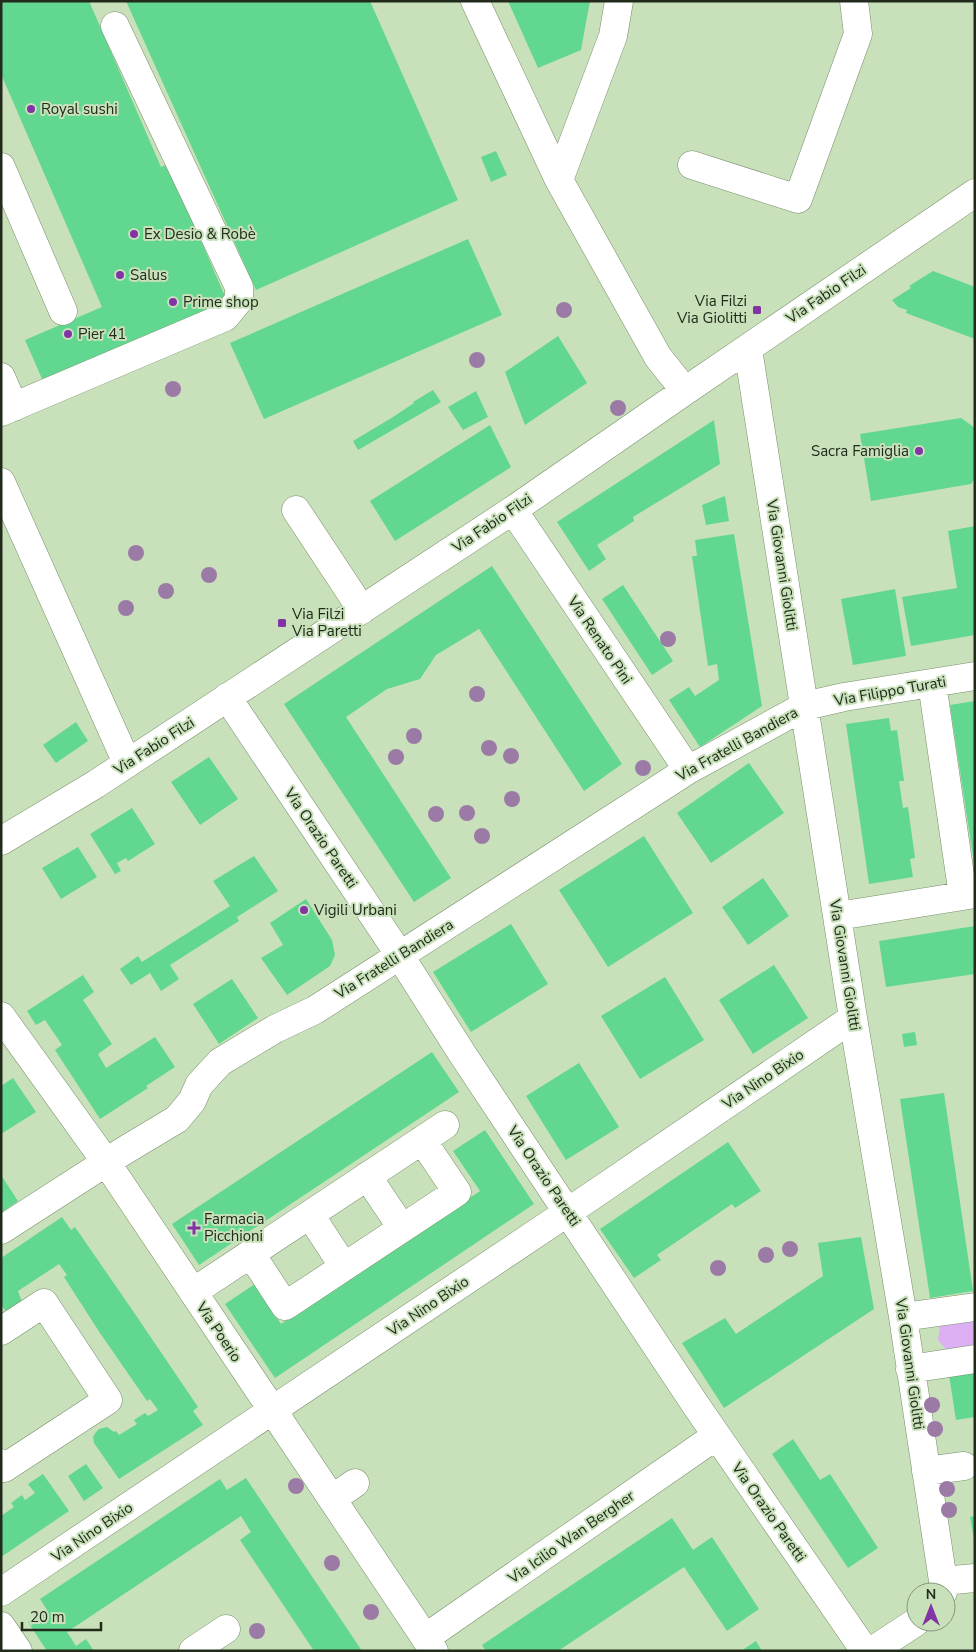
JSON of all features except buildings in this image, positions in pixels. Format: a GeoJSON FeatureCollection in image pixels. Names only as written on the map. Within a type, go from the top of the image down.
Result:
{"type":"FeatureCollection","features":[{"type":"Feature","properties":{"kind":"street"},"geometry":{"type":"LineString","coordinates":[[475,1],[559,180],[658,357],[684,391]]}},
{"type":"Feature","properties":{"kind":"street"},"geometry":{"type":"LineString","coordinates":[[559,180],[613,36],[619,1]]}},
{"type":"Feature","properties":{"kind":"street"},"geometry":{"type":"LineString","coordinates":[[692,165],[798,199],[858,34],[854,1]]}},
{"type":"Feature","properties":{"kind":"street"},"geometry":{"type":"LineString","coordinates":[[1,376],[8,410],[225,317],[239,300],[239,287],[115,26]]}},
{"type":"Feature","properties":{"kind":"street"},"geometry":{"type":"LineString","coordinates":[[1,167],[9,207],[63,311]]}},
{"type":"Feature","properties":{"kind":"street","name":"Via Fabio Filzi"},"geometry":{"type":"LineString","coordinates":[[1,841],[127,762],[513,510],[975,193]]}},
{"type":"Feature","properties":{"kind":"street","name":"Via Giovanni Giolitti"},"geometry":{"type":"LineString","coordinates":[[748,349],[853,1018],[903,1317],[942,1582]]}},
{"type":"Feature","properties":{"kind":"street"},"geometry":{"type":"LineString","coordinates":[[1,482],[127,762]]}},
{"type":"Feature","properties":{"kind":"street"},"geometry":{"type":"LineString","coordinates":[[296,510],[362,610]]}},
{"type":"Feature","properties":{"kind":"street","name":"Via Renato Pini"},"geometry":{"type":"LineString","coordinates":[[513,510],[688,770]]}},
{"type":"Feature","properties":{"kind":"street","name":"Via Filippo Turati"},"geometry":{"type":"LineString","coordinates":[[805,706],[844,697],[975,676]]}},
{"type":"Feature","properties":{"kind":"street"},"geometry":{"type":"LineString","coordinates":[[838,916],[969,895],[932,683]]}},
{"type":"Feature","properties":{"kind":"street","name":"Via Orazio Paretti"},"geometry":{"type":"LineString","coordinates":[[227,697],[568,1212],[618,1304],[878,1648]]}},
{"type":"Feature","properties":{"kind":"street","name":"Via Fratelli Bandiera"},"geometry":{"type":"LineString","coordinates":[[1,1230],[106,1162],[177,1119],[192,1102],[199,1085],[220,1062],[274,1029],[315,1010],[688,770],[805,706]]}},
{"type":"Feature","properties":{"kind":"street","name":"Via Poerio"},"geometry":{"type":"LineString","coordinates":[[1,1016],[106,1162],[430,1644]]}},
{"type":"Feature","properties":{"kind":"street","name":"Via Nino Bixio"},"geometry":{"type":"LineString","coordinates":[[1,1592],[273,1411],[853,1018]]}},
{"type":"Feature","properties":{"kind":"street"},"geometry":{"type":"LineString","coordinates":[[193,1292],[445,1125]]}},
{"type":"Feature","properties":{"kind":"street"},"geometry":{"type":"LineString","coordinates":[[251,1254],[285,1306],[344,1267],[456,1192],[422,1140]]}},
{"type":"Feature","properties":{"kind":"street"},"geometry":{"type":"LineString","coordinates":[[367,1176],[402,1228]]}},
{"type":"Feature","properties":{"kind":"street"},"geometry":{"type":"LineString","coordinates":[[310,1215],[344,1267]]}},
{"type":"Feature","properties":{"kind":"street"},"geometry":{"type":"LineString","coordinates":[[1,1331],[44,1303],[108,1400],[4,1468],[1,1463]]}},
{"type":"Feature","properties":{"kind":"street"},"geometry":{"type":"LineString","coordinates":[[903,1317],[975,1307]]}},
{"type":"Feature","properties":{"kind":"street"},"geometry":{"type":"LineString","coordinates":[[910,1369],[975,1359]]}},
{"type":"Feature","properties":{"kind":"street","name":"Via Icilio Wan Bergher"},"geometry":{"type":"LineString","coordinates":[[430,1644],[716,1436]]}},
{"type":"Feature","properties":{"kind":"street"},"geometry":{"type":"LineString","coordinates":[[926,1471],[964,1466]]}},
{"type":"Feature","properties":{"kind":"street"},"geometry":{"type":"LineString","coordinates":[[332,1499],[356,1483]]}},
{"type":"Feature","properties":{"kind":"street"},"geometry":{"type":"LineString","coordinates":[[956,1583],[975,1578]]}},
{"type":"Feature","properties":{"kind":"street"},"geometry":{"type":"LineString","coordinates":[[1,1626],[18,1651]]}},
{"type":"Feature","properties":{"kind":"street"},"geometry":{"type":"LineString","coordinates":[[193,1651],[226,1629]]}},
{"type":"Feature","properties":{"kind":"street"},"geometry":{"type":"LineString","coordinates":[[878,1648],[906,1629]]}},
{"type":"Feature","properties":{"kind":"shaded area"},"geometry":{"type":"Polygon","coordinates":[[[975,1307],[975,1356],[954,1359],[938,1340],[940,1325],[975,1307]]]}},
{"type":"Feature","properties":{"kind":"place","name":"Royal sushi"},"geometry":{"type":"Point","coordinates":[31,109]}},
{"type":"Feature","properties":{"kind":"place","name":"Ex Desio & Robè"},"geometry":{"type":"Point","coordinates":[134,234]}},
{"type":"Feature","properties":{"kind":"place","name":"Salus"},"geometry":{"type":"Point","coordinates":[120,275]}},
{"type":"Feature","properties":{"kind":"place","name":"Prime shop"},"geometry":{"type":"Point","coordinates":[173,302]}},
{"type":"Feature","properties":{"kind":"place","name":"Via Filzi Via Giolitti"},"geometry":{"type":"Point","coordinates":[757,310]}},
{"type":"Feature","properties":{"kind":"place","name":"Pier 41"},"geometry":{"type":"Point","coordinates":[68,334]}},
{"type":"Feature","properties":{"kind":"place","name":"Sacra Famiglia"},"geometry":{"type":"Point","coordinates":[919,451]}},
{"type":"Feature","properties":{"kind":"place","name":"Via Filzi Via Paretti"},"geometry":{"type":"Point","coordinates":[282,623]}},
{"type":"Feature","properties":{"kind":"place","name":"Vigili Urbani"},"geometry":{"type":"Point","coordinates":[304,910]}},
{"type":"Feature","properties":{"kind":"place","name":"Farmacia Picchioni"},"geometry":{"type":"Point","coordinates":[194,1228]}}]}
